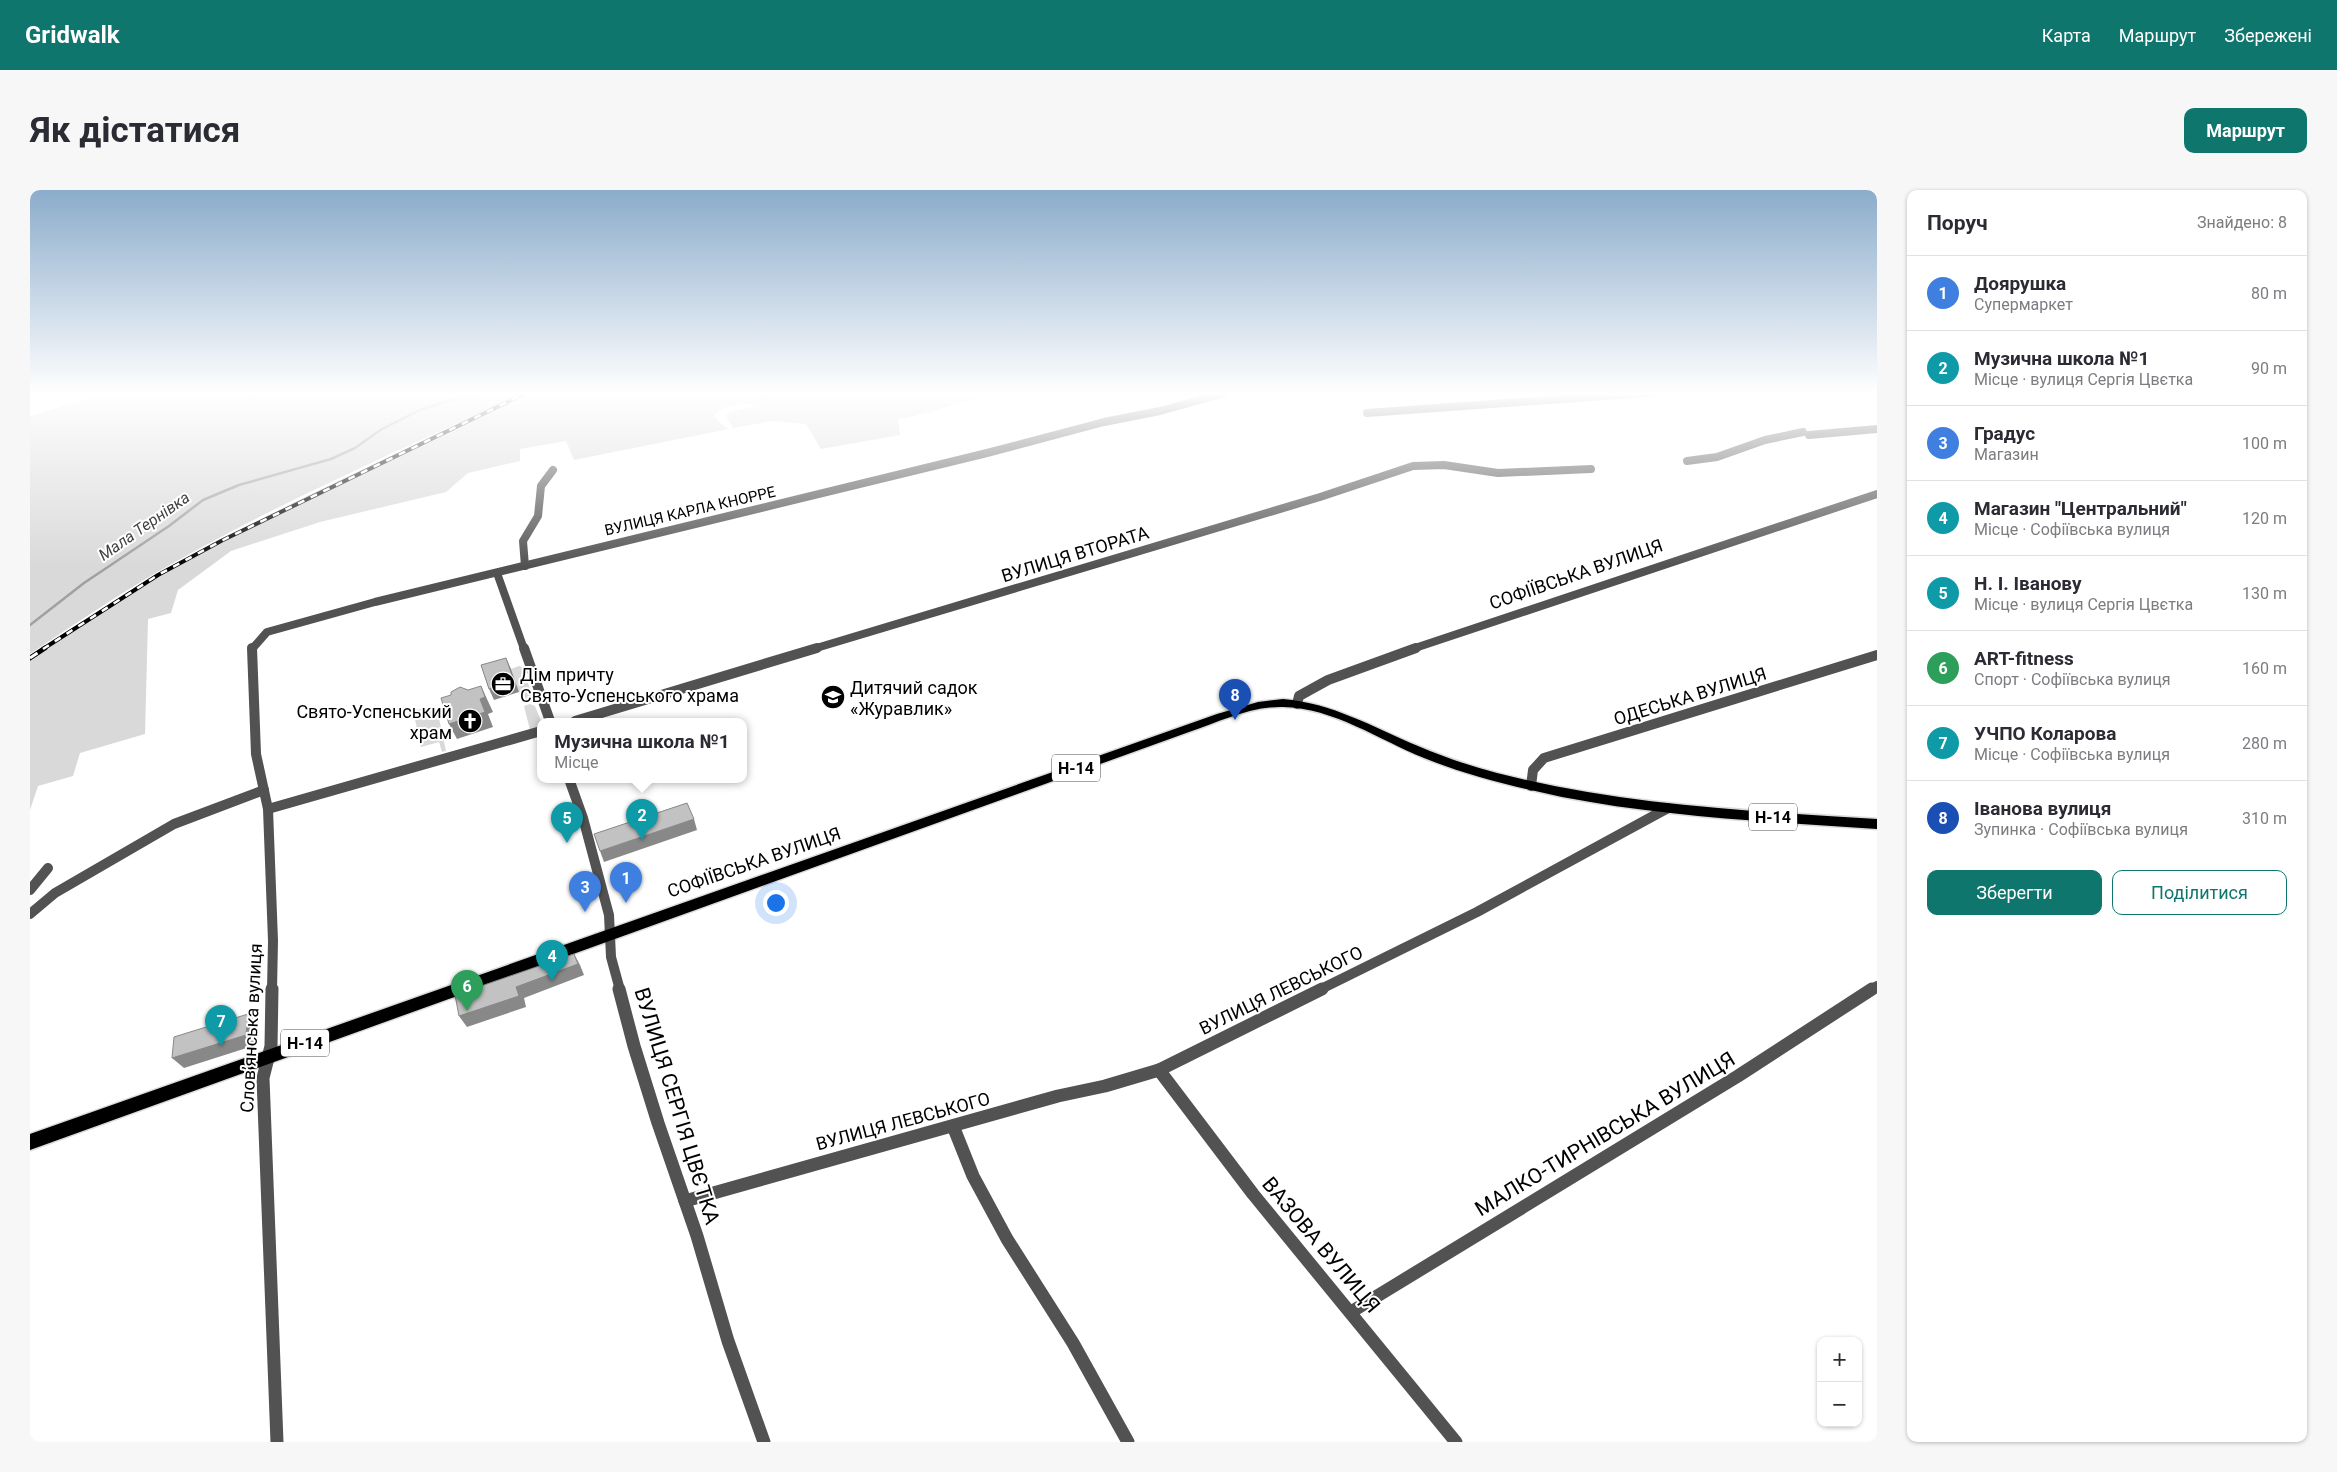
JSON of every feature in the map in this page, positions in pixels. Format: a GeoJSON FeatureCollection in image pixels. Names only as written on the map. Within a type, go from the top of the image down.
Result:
{"type":"FeatureCollection","features":[{"type":"Feature","properties":{"kind":"main road","name":"СОФІЇВСЬКА ВУЛИЦЯ"},"geometry":{"type":"LineString","coordinates":[[30,1142],[1185,729],[1262,705],[1297,704],[1320,709],[1449,762],[1531,786],[1613,801],[1668,808]]}},
{"type":"Feature","properties":{"kind":"main road","name":"Н-14"},"geometry":{"type":"LineString","coordinates":[[1668,808],[1877,824]]}},
{"type":"Feature","properties":{"kind":"street","name":"ВУЛИЦЯ КАРЛА КНОРРЕ"},"geometry":{"type":"LineString","coordinates":[[252,647],[268,632],[374,602],[997,450]]}},
{"type":"Feature","properties":{"kind":"street"},"geometry":{"type":"LineString","coordinates":[[1687,461],[1717,457],[1736,450]]}},
{"type":"Feature","properties":{"kind":"street","name":"ВУЛИЦЯ ВТОРАТА"},"geometry":{"type":"LineString","coordinates":[[585,718],[1311,500],[1414,466],[1444,465],[1498,473],[1591,469]]}},
{"type":"Feature","properties":{"kind":"street"},"geometry":{"type":"LineString","coordinates":[[525,566],[523,541],[538,516],[541,486],[553,470]]}},
{"type":"Feature","properties":{"kind":"street","name":"СОФІЇВСЬКА ВУЛИЦЯ"},"geometry":{"type":"LineString","coordinates":[[1297,704],[1298,696],[1306,690],[1336,676],[1877,494]]}},
{"type":"Feature","properties":{"kind":"street"},"geometry":{"type":"LineString","coordinates":[[497,573],[549,718]]}},
{"type":"Feature","properties":{"kind":"street","name":"Словʼянська вулиця"},"geometry":{"type":"LineString","coordinates":[[252,647],[256,754],[268,809],[274,941],[271,1046],[263,1078],[277,1442]]}},
{"type":"Feature","properties":{"kind":"street","name":"ОДЕСЬКА ВУЛИЦЯ"},"geometry":{"type":"LineString","coordinates":[[1531,786],[1531,772],[1535,764],[1544,758],[1877,655]]}},
{"type":"Feature","properties":{"kind":"street"},"geometry":{"type":"LineString","coordinates":[[268,809],[537,732]]}},
{"type":"Feature","properties":{"kind":"street","name":"ВУЛИЦЯ СЕРГІЯ ЦВЄТКА"},"geometry":{"type":"LineString","coordinates":[[570,783],[583,818],[609,915],[611,957],[634,1046],[728,1342],[764,1442]]}},
{"type":"Feature","properties":{"kind":"street"},"geometry":{"type":"LineString","coordinates":[[30,914],[55,893],[174,824],[264,790]]}},
{"type":"Feature","properties":{"kind":"street","name":"ВУЛИЦЯ ЛЕВСЬКОГО"},"geometry":{"type":"LineString","coordinates":[[684,1201],[1058,1096],[1105,1086],[1159,1070],[1477,912],[1668,808]]}},
{"type":"Feature","properties":{"kind":"street"},"geometry":{"type":"LineString","coordinates":[[30,890],[48,868]]}},
{"type":"Feature","properties":{"kind":"street","name":"МАЛКО-ТИРНІВСЬКА ВУЛИЦЯ"},"geometry":{"type":"LineString","coordinates":[[1351,1312],[1738,1076],[1877,986]]}},
{"type":"Feature","properties":{"kind":"street","name":"ВАЗОВА ВУЛИЦЯ"},"geometry":{"type":"LineString","coordinates":[[1159,1070],[1253,1194],[1456,1442]]}},
{"type":"Feature","properties":{"kind":"street"},"geometry":{"type":"LineString","coordinates":[[954,1126],[973,1176],[1007,1239],[1068,1336],[1128,1442]]}},
{"type":"Feature","properties":{"kind":"shaded area"},"geometry":{"type":"Polygon","coordinates":[[[30,450],[399,450],[291,501],[199,549],[123,593],[30,654],[30,450]]]}},
{"type":"Feature","properties":{"kind":"shaded area"},"geometry":{"type":"Polygon","coordinates":[[[403,450],[520,450],[520,461],[468,473],[446,492],[320,522],[231,551],[178,590],[171,613],[148,619],[145,734],[80,753],[73,776],[38,786],[30,810],[30,661],[77,627],[159,574],[250,525],[403,450]]]}},
{"type":"Feature","properties":{"kind":"shaded area"},"geometry":{"type":"Polygon","coordinates":[[[570,450],[622,450],[574,460],[570,450]]]}},
{"type":"Feature","properties":{"kind":"shaded area"},"geometry":{"type":"Polygon","coordinates":[[[519,666],[522,667],[533,697],[522,702],[511,669],[519,666]]]}},
{"type":"Feature","properties":{"kind":"shaded area"},"geometry":{"type":"Polygon","coordinates":[[[530,704],[535,706],[540,718],[537,718],[537,728],[530,730],[524,706],[530,704]]]}},
{"type":"Feature","properties":{"kind":"shaded area"},"geometry":{"type":"Polygon","coordinates":[[[437,709],[446,751],[442,752],[439,742],[421,747],[413,710],[437,709]]]}},
{"type":"Feature","properties":{"kind":"building"},"geometry":{"type":"Polygon","coordinates":[[[506,658],[514,681],[489,689],[481,665],[506,658]]]}},
{"type":"Feature","properties":{"kind":"building"},"geometry":{"type":"Polygon","coordinates":[[[481,686],[485,697],[480,699],[485,712],[449,724],[441,698],[451,695],[451,692],[460,687],[468,690],[481,686]]]}},
{"type":"Feature","properties":{"kind":"building"},"geometry":{"type":"Polygon","coordinates":[[[687,803],[694,819],[600,851],[594,834],[687,803]]]}},
{"type":"Feature","properties":{"kind":"building"},"geometry":{"type":"Polygon","coordinates":[[[574,954],[578,964],[516,987],[519,996],[459,1016],[455,995],[574,954]]]}},
{"type":"Feature","properties":{"kind":"building"},"geometry":{"type":"Polygon","coordinates":[[[248,1014],[246,1035],[172,1058],[174,1037],[248,1014]]]}},
{"type":"Feature","properties":{"kind":"waterway","name":"Мала Тернівка"},"geometry":{"type":"LineString","coordinates":[[30,625],[84,583],[169,526],[203,500],[239,485],[331,459],[350,450]]}},
{"type":"Feature","properties":{"kind":"railway"},"geometry":{"type":"LineString","coordinates":[[43,649],[158,575],[221,541],[408,450]]}},
{"type":"Feature","properties":{"kind":"railway"},"geometry":{"type":"LineString","coordinates":[[30,658],[45,648]]}},
{"type":"Feature","properties":{"kind":"place","name":"Дім причту Свято-Успенського храма"},"geometry":{"type":"Point","coordinates":[503,684]}},
{"type":"Feature","properties":{"kind":"place","name":"Дитячий садок «Журавлик»"},"geometry":{"type":"Point","coordinates":[833,697]}},
{"type":"Feature","properties":{"kind":"place","name":"Іванова вулиця"},"geometry":{"type":"Point","coordinates":[1235,720]}},
{"type":"Feature","properties":{"kind":"place","name":"Свято-Успенський храм"},"geometry":{"type":"Point","coordinates":[470,721]}},
{"type":"Feature","properties":{"kind":"place","name":"Музична школа №1"},"geometry":{"type":"Point","coordinates":[642,840]}},
{"type":"Feature","properties":{"kind":"place","name":"Н. І. Іванову"},"geometry":{"type":"Point","coordinates":[567,843]}},
{"type":"Feature","properties":{"kind":"place","name":"Доярушка"},"geometry":{"type":"Point","coordinates":[626,903]}},
{"type":"Feature","properties":{"kind":"place","name":"Градус"},"geometry":{"type":"Point","coordinates":[585,912]}},
{"type":"Feature","properties":{"kind":"place","name":"Магазин \"Центральний\""},"geometry":{"type":"Point","coordinates":[552,981]}},
{"type":"Feature","properties":{"kind":"place","name":"ART-fitness"},"geometry":{"type":"Point","coordinates":[467,1011]}},
{"type":"Feature","properties":{"kind":"place","name":"УЧПО Коларова"},"geometry":{"type":"Point","coordinates":[221,1046]}}]}
